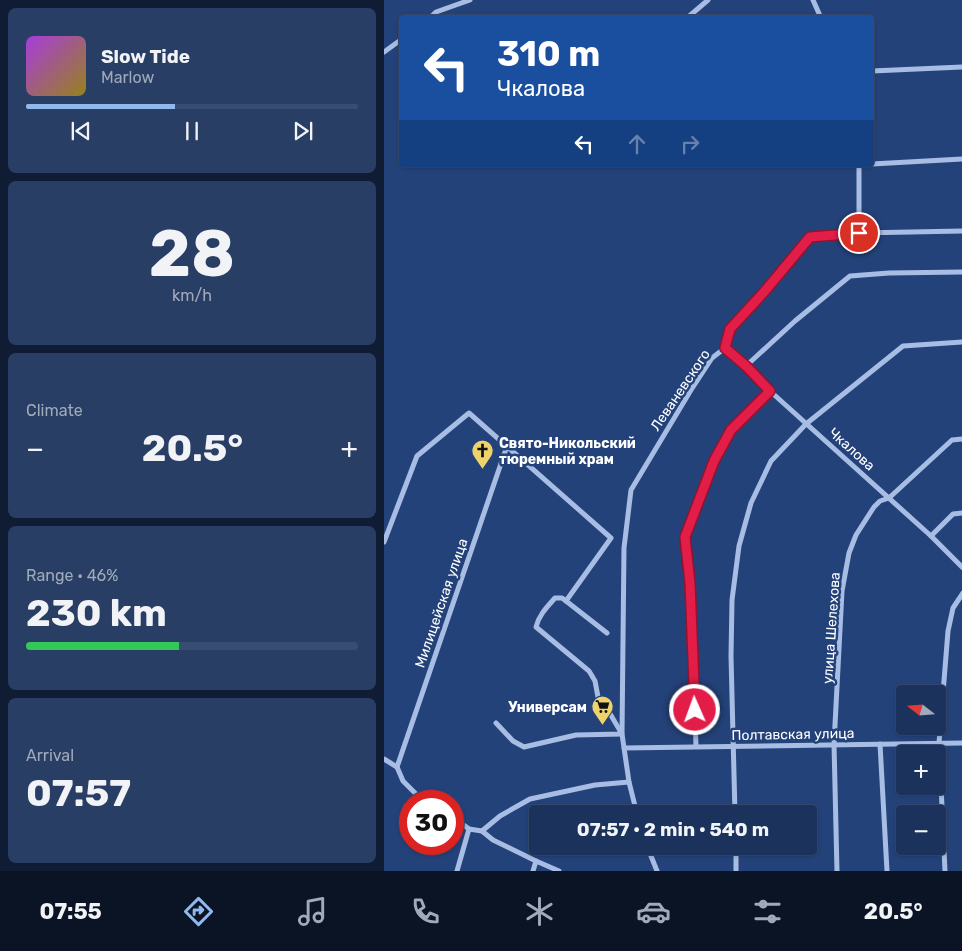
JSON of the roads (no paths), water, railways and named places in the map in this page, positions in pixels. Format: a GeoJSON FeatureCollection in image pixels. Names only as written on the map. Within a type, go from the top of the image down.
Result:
{"type":"FeatureCollection","features":[{"type":"Feature","properties":{"kind":"street"},"geometry":{"type":"LineString","coordinates":[[433,15],[436,12],[470,0]]}},
{"type":"Feature","properties":{"kind":"street"},"geometry":{"type":"LineString","coordinates":[[690,15],[708,0]]}},
{"type":"Feature","properties":{"kind":"street"},"geometry":{"type":"LineString","coordinates":[[813,0],[820,15]]}},
{"type":"Feature","properties":{"kind":"street"},"geometry":{"type":"LineString","coordinates":[[384,52],[399,41]]}},
{"type":"Feature","properties":{"kind":"street"},"geometry":{"type":"LineString","coordinates":[[874,72],[962,67]]}},
{"type":"Feature","properties":{"kind":"street"},"geometry":{"type":"LineString","coordinates":[[874,164],[962,159]]}},
{"type":"Feature","properties":{"kind":"street"},"geometry":{"type":"LineString","coordinates":[[859,167],[859,233]]}},
{"type":"Feature","properties":{"kind":"street","name":"Леваневского"},"geometry":{"type":"LineString","coordinates":[[635,805],[629,782],[622,734],[624,548],[630,490],[690,390],[712,358],[725,348],[730,329],[810,237],[859,233],[962,231]]}},
{"type":"Feature","properties":{"kind":"street"},"geometry":{"type":"LineString","coordinates":[[746,366],[795,321],[850,276],[889,273],[962,272]]}},
{"type":"Feature","properties":{"kind":"street"},"geometry":{"type":"LineString","coordinates":[[735,805],[731,637],[732,600],[739,546],[751,503],[770,461],[806,424],[903,346],[962,342]]}},
{"type":"Feature","properties":{"kind":"street","name":"Чкалова"},"geometry":{"type":"LineString","coordinates":[[725,348],[806,424],[931,536],[962,568]]}},
{"type":"Feature","properties":{"kind":"street"},"geometry":{"type":"LineString","coordinates":[[696,746],[690,583],[685,537],[714,461],[731,430],[770,391]]}},
{"type":"Feature","properties":{"kind":"street"},"geometry":{"type":"LineString","coordinates":[[384,542],[417,456],[468,413],[611,538],[566,601],[607,633]]}},
{"type":"Feature","properties":{"kind":"street","name":"улица Шелехова"},"geometry":{"type":"LineString","coordinates":[[837,871],[834,744],[842,590],[849,553],[856,535],[880,501],[889,498],[952,440],[962,440]]}},
{"type":"Feature","properties":{"kind":"street","name":"Милицейская улица"},"geometry":{"type":"LineString","coordinates":[[397,767],[507,446]]}},
{"type":"Feature","properties":{"kind":"street"},"geometry":{"type":"LineString","coordinates":[[931,536],[953,514],[962,514]]}},
{"type":"Feature","properties":{"kind":"street"},"geometry":{"type":"LineString","coordinates":[[945,871],[939,743],[948,631],[952,608],[962,593]]}},
{"type":"Feature","properties":{"kind":"street","name":"Леваневского"},"geometry":{"type":"LineString","coordinates":[[566,601],[562,598],[555,598],[546,607],[536,627],[589,671],[598,697],[622,734]]}},
{"type":"Feature","properties":{"kind":"street"},"geometry":{"type":"LineString","coordinates":[[496,723],[513,741],[524,747],[576,735],[622,734]]}},
{"type":"Feature","properties":{"kind":"street","name":"Полтавская улица"},"geometry":{"type":"LineString","coordinates":[[624,748],[962,742]]}},
{"type":"Feature","properties":{"kind":"street"},"geometry":{"type":"LineString","coordinates":[[880,744],[887,871]]}},
{"type":"Feature","properties":{"kind":"street"},"geometry":{"type":"LineString","coordinates":[[384,759],[397,767],[403,781],[412,790]]}},
{"type":"Feature","properties":{"kind":"street"},"geometry":{"type":"LineString","coordinates":[[482,831],[500,816],[530,799],[595,785],[629,782]]}},
{"type":"Feature","properties":{"kind":"street"},"geometry":{"type":"LineString","coordinates":[[464,825],[469,829],[482,831],[493,840],[559,871]]}},
{"type":"Feature","properties":{"kind":"street"},"geometry":{"type":"LineString","coordinates":[[457,871],[469,829]]}},
{"type":"Feature","properties":{"kind":"street"},"geometry":{"type":"LineString","coordinates":[[651,855],[657,871]]}},
{"type":"Feature","properties":{"kind":"street"},"geometry":{"type":"LineString","coordinates":[[736,855],[736,871]]}},
{"type":"Feature","properties":{"kind":"street"},"geometry":{"type":"LineString","coordinates":[[533,871],[536,860]]}},
{"type":"Feature","properties":{"kind":"place","name":"Свято-Никольский тюремный храм"},"geometry":{"type":"Point","coordinates":[483,470]}},
{"type":"Feature","properties":{"kind":"place","name":"Универсам"},"geometry":{"type":"Point","coordinates":[603,726]}}]}
